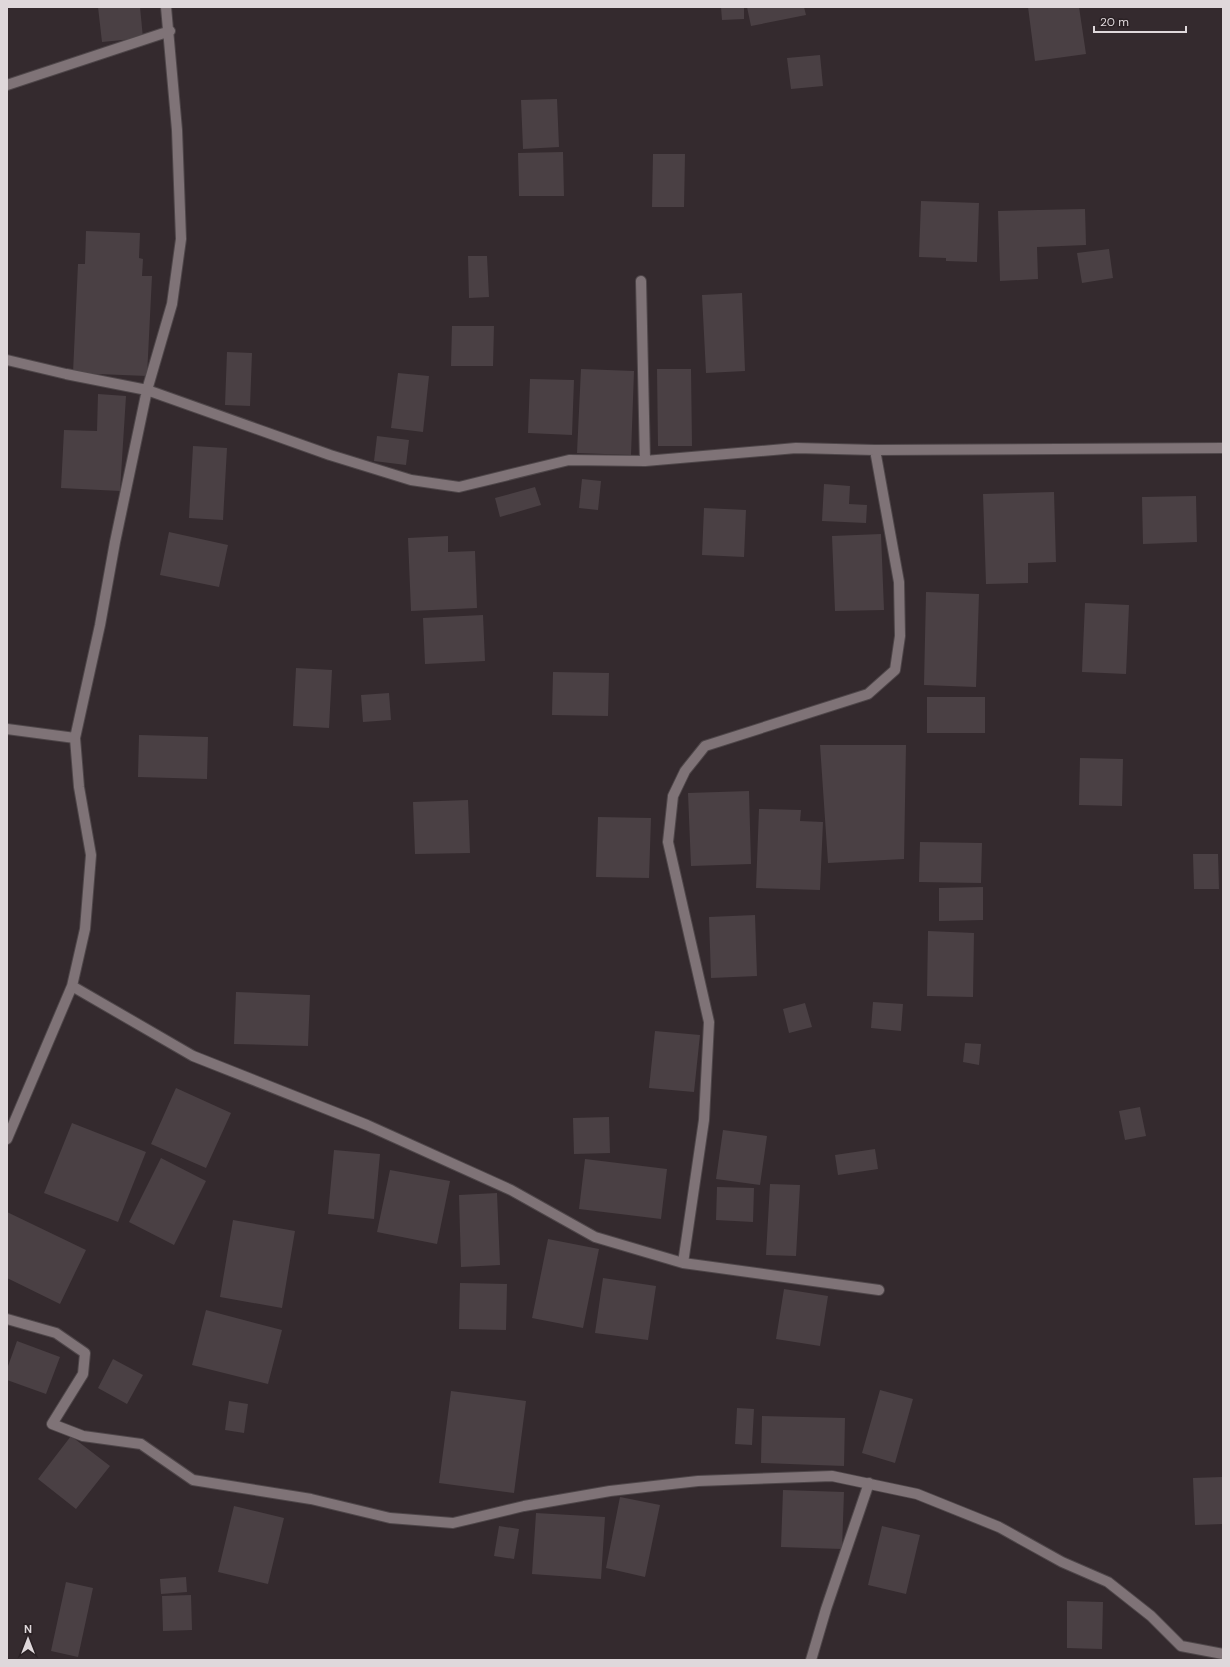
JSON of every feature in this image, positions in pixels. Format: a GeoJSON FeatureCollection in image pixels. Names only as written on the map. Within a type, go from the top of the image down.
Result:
{"type":"FeatureCollection","features":[{"type":"Feature","properties":{"kind":"street"},"geometry":{"type":"LineString","coordinates":[[7,1138],[72,986],[85,929],[91,855],[79,787],[75,738],[100,625],[115,542],[147,390],[172,304],[181,239],[177,130],[170,31],[166,7]]}},
{"type":"Feature","properties":{"kind":"street"},"geometry":{"type":"LineString","coordinates":[[7,85],[170,31]]}},
{"type":"Feature","properties":{"kind":"street"},"geometry":{"type":"LineString","coordinates":[[641,280],[645,461]]}},
{"type":"Feature","properties":{"kind":"street"},"geometry":{"type":"LineString","coordinates":[[7,360],[66,374],[147,390],[330,455],[411,480],[459,487],[569,460],[645,461],[796,448],[875,450],[1223,448]]}},
{"type":"Feature","properties":{"kind":"street"},"geometry":{"type":"LineString","coordinates":[[683,1263],[704,1120],[709,1022],[668,842],[673,796],[685,771],[705,746],[868,694],[896,670],[900,636],[899,582],[875,450]]}},
{"type":"Feature","properties":{"kind":"street"},"geometry":{"type":"LineString","coordinates":[[7,729],[75,738]]}},
{"type":"Feature","properties":{"kind":"street"},"geometry":{"type":"LineString","coordinates":[[72,986],[193,1056],[367,1126],[511,1190],[595,1237],[683,1263],[879,1290]]}},
{"type":"Feature","properties":{"kind":"street"},"geometry":{"type":"LineString","coordinates":[[7,1319],[56,1333],[85,1353],[83,1374],[52,1424],[83,1436],[141,1444],[193,1480],[311,1499],[390,1518],[453,1522],[524,1506],[602,1492],[698,1481],[832,1476],[917,1494],[999,1527],[1062,1562],[1108,1582],[1151,1616],[1181,1646],[1223,1654]]}},
{"type":"Feature","properties":{"kind":"street"},"geometry":{"type":"LineString","coordinates":[[811,1660],[826,1609],[869,1483]]}},
{"type":"Feature","properties":{"kind":"building"},"geometry":{"type":"Polygon","coordinates":[[[98,7],[140,7],[143,38],[102,42],[98,7]]]}},
{"type":"Feature","properties":{"kind":"building"},"geometry":{"type":"Polygon","coordinates":[[[721,7],[744,7],[744,19],[722,20],[721,7]]]}},
{"type":"Feature","properties":{"kind":"building"},"geometry":{"type":"Polygon","coordinates":[[[747,7],[804,7],[806,15],[751,26],[747,7]]]}},
{"type":"Feature","properties":{"kind":"building"},"geometry":{"type":"Polygon","coordinates":[[[1028,7],[1079,7],[1086,54],[1035,61],[1028,7]]]}},
{"type":"Feature","properties":{"kind":"building"},"geometry":{"type":"Polygon","coordinates":[[[820,55],[823,86],[791,89],[787,58],[820,55]]]}},
{"type":"Feature","properties":{"kind":"building"},"geometry":{"type":"Polygon","coordinates":[[[557,99],[559,147],[523,149],[521,100],[557,99]]]}},
{"type":"Feature","properties":{"kind":"building"},"geometry":{"type":"Polygon","coordinates":[[[563,152],[564,196],[519,196],[518,153],[563,152]]]}},
{"type":"Feature","properties":{"kind":"building"},"geometry":{"type":"Polygon","coordinates":[[[653,154],[685,154],[684,207],[652,207],[653,154]]]}},
{"type":"Feature","properties":{"kind":"building"},"geometry":{"type":"Polygon","coordinates":[[[921,201],[979,203],[977,262],[946,261],[946,258],[919,257],[921,201]]]}},
{"type":"Feature","properties":{"kind":"building"},"geometry":{"type":"Polygon","coordinates":[[[1085,209],[1086,245],[1037,247],[1038,279],[1000,281],[998,211],[1085,209]]]}},
{"type":"Feature","properties":{"kind":"building"},"geometry":{"type":"Polygon","coordinates":[[[86,231],[140,233],[139,258],[143,259],[142,276],[152,276],[147,376],[73,373],[78,264],[85,264],[86,231]]]}},
{"type":"Feature","properties":{"kind":"building"},"geometry":{"type":"Polygon","coordinates":[[[1109,249],[1113,278],[1082,283],[1077,253],[1109,249]]]}},
{"type":"Feature","properties":{"kind":"building"},"geometry":{"type":"Polygon","coordinates":[[[468,256],[487,256],[489,297],[469,298],[468,256]]]}},
{"type":"Feature","properties":{"kind":"building"},"geometry":{"type":"Polygon","coordinates":[[[742,293],[745,371],[706,373],[702,295],[742,293]]]}},
{"type":"Feature","properties":{"kind":"building"},"geometry":{"type":"Polygon","coordinates":[[[452,326],[494,326],[493,366],[451,366],[452,326]]]}},
{"type":"Feature","properties":{"kind":"building"},"geometry":{"type":"Polygon","coordinates":[[[227,352],[252,353],[250,406],[225,405],[227,352]]]}},
{"type":"Feature","properties":{"kind":"building"},"geometry":{"type":"Polygon","coordinates":[[[581,369],[634,371],[631,455],[577,453],[581,369]]]}},
{"type":"Feature","properties":{"kind":"building"},"geometry":{"type":"Polygon","coordinates":[[[657,369],[691,369],[692,446],[658,446],[657,369]]]}},
{"type":"Feature","properties":{"kind":"building"},"geometry":{"type":"Polygon","coordinates":[[[398,373],[429,376],[423,432],[391,428],[398,373]]]}},
{"type":"Feature","properties":{"kind":"building"},"geometry":{"type":"Polygon","coordinates":[[[530,379],[574,380],[572,435],[528,433],[530,379]]]}},
{"type":"Feature","properties":{"kind":"building"},"geometry":{"type":"Polygon","coordinates":[[[98,394],[126,396],[120,491],[61,488],[64,430],[97,431],[98,394]]]}},
{"type":"Feature","properties":{"kind":"building"},"geometry":{"type":"Polygon","coordinates":[[[377,436],[409,440],[406,465],[374,461],[377,436]]]}},
{"type":"Feature","properties":{"kind":"building"},"geometry":{"type":"Polygon","coordinates":[[[193,446],[227,448],[223,520],[189,518],[193,446]]]}},
{"type":"Feature","properties":{"kind":"building"},"geometry":{"type":"Polygon","coordinates":[[[582,479],[601,481],[598,510],[579,508],[582,479]]]}},
{"type":"Feature","properties":{"kind":"building"},"geometry":{"type":"Polygon","coordinates":[[[824,484],[850,486],[849,504],[867,505],[866,523],[822,521],[824,484]]]}},
{"type":"Feature","properties":{"kind":"building"},"geometry":{"type":"Polygon","coordinates":[[[535,487],[541,505],[500,517],[495,498],[535,487]]]}},
{"type":"Feature","properties":{"kind":"building"},"geometry":{"type":"Polygon","coordinates":[[[1054,492],[1056,562],[1028,563],[1028,583],[986,584],[983,494],[1054,492]]]}},
{"type":"Feature","properties":{"kind":"building"},"geometry":{"type":"Polygon","coordinates":[[[1196,496],[1197,542],[1143,544],[1142,497],[1196,496]]]}},
{"type":"Feature","properties":{"kind":"building"},"geometry":{"type":"Polygon","coordinates":[[[704,508],[746,510],[744,557],[702,555],[704,508]]]}},
{"type":"Feature","properties":{"kind":"building"},"geometry":{"type":"Polygon","coordinates":[[[169,532],[228,545],[219,587],[160,575],[169,532]]]}},
{"type":"Feature","properties":{"kind":"building"},"geometry":{"type":"Polygon","coordinates":[[[881,534],[884,610],[835,611],[832,536],[881,534]]]}},
{"type":"Feature","properties":{"kind":"building"},"geometry":{"type":"Polygon","coordinates":[[[448,536],[448,552],[475,551],[477,608],[411,611],[408,538],[448,536]]]}},
{"type":"Feature","properties":{"kind":"building"},"geometry":{"type":"Polygon","coordinates":[[[926,592],[979,594],[976,687],[924,685],[926,592]]]}},
{"type":"Feature","properties":{"kind":"building"},"geometry":{"type":"Polygon","coordinates":[[[1085,603],[1129,605],[1126,674],[1082,672],[1085,603]]]}},
{"type":"Feature","properties":{"kind":"building"},"geometry":{"type":"Polygon","coordinates":[[[483,615],[485,661],[425,664],[423,618],[483,615]]]}},
{"type":"Feature","properties":{"kind":"building"},"geometry":{"type":"Polygon","coordinates":[[[296,668],[332,670],[329,728],[293,726],[296,668]]]}},
{"type":"Feature","properties":{"kind":"building"},"geometry":{"type":"Polygon","coordinates":[[[553,672],[609,673],[608,716],[552,715],[553,672]]]}},
{"type":"Feature","properties":{"kind":"building"},"geometry":{"type":"Polygon","coordinates":[[[389,693],[391,720],[363,722],[361,695],[389,693]]]}},
{"type":"Feature","properties":{"kind":"building"},"geometry":{"type":"Polygon","coordinates":[[[927,697],[985,697],[985,733],[927,733],[927,697]]]}},
{"type":"Feature","properties":{"kind":"building"},"geometry":{"type":"Polygon","coordinates":[[[139,735],[208,737],[207,779],[138,777],[139,735]]]}},
{"type":"Feature","properties":{"kind":"building"},"geometry":{"type":"Polygon","coordinates":[[[820,745],[906,745],[904,859],[828,863],[820,745]]]}},
{"type":"Feature","properties":{"kind":"building"},"geometry":{"type":"Polygon","coordinates":[[[1080,758],[1123,759],[1122,806],[1079,805],[1080,758]]]}},
{"type":"Feature","properties":{"kind":"building"},"geometry":{"type":"Polygon","coordinates":[[[749,791],[751,864],[691,866],[688,793],[749,791]]]}},
{"type":"Feature","properties":{"kind":"building"},"geometry":{"type":"Polygon","coordinates":[[[468,800],[470,853],[415,854],[413,802],[468,800]]]}},
{"type":"Feature","properties":{"kind":"building"},"geometry":{"type":"Polygon","coordinates":[[[759,809],[801,810],[800,821],[823,822],[820,890],[756,888],[759,809]]]}},
{"type":"Feature","properties":{"kind":"building"},"geometry":{"type":"Polygon","coordinates":[[[598,817],[651,818],[649,878],[596,877],[598,817]]]}},
{"type":"Feature","properties":{"kind":"building"},"geometry":{"type":"Polygon","coordinates":[[[920,842],[982,843],[981,883],[919,882],[920,842]]]}},
{"type":"Feature","properties":{"kind":"building"},"geometry":{"type":"Polygon","coordinates":[[[1193,854],[1218,854],[1219,889],[1194,889],[1193,854]]]}},
{"type":"Feature","properties":{"kind":"building"},"geometry":{"type":"Polygon","coordinates":[[[983,887],[983,920],[939,921],[939,888],[983,887]]]}},
{"type":"Feature","properties":{"kind":"building"},"geometry":{"type":"Polygon","coordinates":[[[755,915],[757,976],[711,978],[709,917],[755,915]]]}},
{"type":"Feature","properties":{"kind":"building"},"geometry":{"type":"Polygon","coordinates":[[[928,931],[974,933],[973,997],[927,996],[928,931]]]}},
{"type":"Feature","properties":{"kind":"building"},"geometry":{"type":"Polygon","coordinates":[[[236,992],[310,995],[308,1046],[234,1044],[236,992]]]}},
{"type":"Feature","properties":{"kind":"building"},"geometry":{"type":"Polygon","coordinates":[[[873,1002],[903,1004],[901,1031],[871,1028],[873,1002]]]}},
{"type":"Feature","properties":{"kind":"building"},"geometry":{"type":"Polygon","coordinates":[[[805,1003],[812,1027],[789,1033],[783,1009],[805,1003]]]}},
{"type":"Feature","properties":{"kind":"building"},"geometry":{"type":"Polygon","coordinates":[[[655,1031],[700,1035],[694,1092],[649,1088],[655,1031]]]}},
{"type":"Feature","properties":{"kind":"building"},"geometry":{"type":"Polygon","coordinates":[[[965,1043],[981,1044],[979,1065],[963,1062],[965,1043]]]}},
{"type":"Feature","properties":{"kind":"building"},"geometry":{"type":"Polygon","coordinates":[[[176,1088],[231,1113],[206,1168],[151,1144],[176,1088]]]}},
{"type":"Feature","properties":{"kind":"building"},"geometry":{"type":"Polygon","coordinates":[[[1140,1107],[1146,1136],[1125,1140],[1119,1111],[1140,1107]]]}},
{"type":"Feature","properties":{"kind":"building"},"geometry":{"type":"Polygon","coordinates":[[[609,1117],[610,1153],[574,1154],[573,1118],[609,1117]]]}},
{"type":"Feature","properties":{"kind":"building"},"geometry":{"type":"Polygon","coordinates":[[[72,1123],[146,1152],[118,1222],[44,1193],[72,1123]]]}},
{"type":"Feature","properties":{"kind":"building"},"geometry":{"type":"Polygon","coordinates":[[[723,1130],[767,1136],[760,1185],[716,1179],[723,1130]]]}},
{"type":"Feature","properties":{"kind":"building"},"geometry":{"type":"Polygon","coordinates":[[[875,1149],[878,1169],[838,1175],[835,1155],[875,1149]]]}},
{"type":"Feature","properties":{"kind":"building"},"geometry":{"type":"Polygon","coordinates":[[[334,1150],[380,1154],[374,1219],[328,1214],[334,1150]]]}},
{"type":"Feature","properties":{"kind":"building"},"geometry":{"type":"Polygon","coordinates":[[[161,1158],[206,1181],[174,1245],[129,1222],[161,1158]]]}},
{"type":"Feature","properties":{"kind":"building"},"geometry":{"type":"Polygon","coordinates":[[[585,1159],[667,1169],[661,1219],[579,1209],[585,1159]]]}},
{"type":"Feature","properties":{"kind":"building"},"geometry":{"type":"Polygon","coordinates":[[[390,1170],[450,1181],[437,1244],[377,1232],[390,1170]]]}},
{"type":"Feature","properties":{"kind":"building"},"geometry":{"type":"Polygon","coordinates":[[[770,1184],[800,1185],[796,1256],[766,1255],[770,1184]]]}},
{"type":"Feature","properties":{"kind":"building"},"geometry":{"type":"Polygon","coordinates":[[[717,1187],[754,1188],[753,1222],[716,1220],[717,1187]]]}},
{"type":"Feature","properties":{"kind":"building"},"geometry":{"type":"Polygon","coordinates":[[[497,1193],[500,1265],[461,1267],[459,1195],[497,1193]]]}},
{"type":"Feature","properties":{"kind":"building"},"geometry":{"type":"Polygon","coordinates":[[[7,1212],[86,1250],[60,1304],[7,1278],[7,1212]]]}},
{"type":"Feature","properties":{"kind":"building"},"geometry":{"type":"Polygon","coordinates":[[[233,1220],[295,1231],[282,1308],[220,1297],[233,1220]]]}},
{"type":"Feature","properties":{"kind":"building"},"geometry":{"type":"Polygon","coordinates":[[[548,1239],[599,1249],[583,1328],[532,1318],[548,1239]]]}},
{"type":"Feature","properties":{"kind":"building"},"geometry":{"type":"Polygon","coordinates":[[[603,1278],[656,1286],[648,1340],[595,1333],[603,1278]]]}},
{"type":"Feature","properties":{"kind":"building"},"geometry":{"type":"Polygon","coordinates":[[[460,1283],[507,1284],[506,1330],[459,1329],[460,1283]]]}},
{"type":"Feature","properties":{"kind":"building"},"geometry":{"type":"Polygon","coordinates":[[[784,1289],[828,1296],[820,1346],[776,1339],[784,1289]]]}},
{"type":"Feature","properties":{"kind":"building"},"geometry":{"type":"Polygon","coordinates":[[[206,1310],[282,1330],[268,1384],[192,1365],[206,1310]]]}},
{"type":"Feature","properties":{"kind":"building"},"geometry":{"type":"Polygon","coordinates":[[[17,1341],[60,1357],[46,1394],[7,1380],[7,1369],[17,1341]]]}},
{"type":"Feature","properties":{"kind":"building"},"geometry":{"type":"Polygon","coordinates":[[[113,1359],[143,1375],[127,1404],[98,1388],[113,1359]]]}},
{"type":"Feature","properties":{"kind":"building"},"geometry":{"type":"Polygon","coordinates":[[[880,1390],[913,1399],[895,1463],[862,1453],[880,1390]]]}},
{"type":"Feature","properties":{"kind":"building"},"geometry":{"type":"Polygon","coordinates":[[[451,1391],[526,1401],[514,1493],[439,1483],[451,1391]]]}},
{"type":"Feature","properties":{"kind":"building"},"geometry":{"type":"Polygon","coordinates":[[[229,1401],[248,1404],[244,1433],[225,1430],[229,1401]]]}},
{"type":"Feature","properties":{"kind":"building"},"geometry":{"type":"Polygon","coordinates":[[[737,1408],[754,1409],[752,1445],[735,1444],[737,1408]]]}},
{"type":"Feature","properties":{"kind":"building"},"geometry":{"type":"Polygon","coordinates":[[[762,1416],[845,1418],[844,1466],[761,1463],[762,1416]]]}},
{"type":"Feature","properties":{"kind":"building"},"geometry":{"type":"Polygon","coordinates":[[[71,1436],[110,1466],[76,1509],[38,1479],[71,1436]]]}},
{"type":"Feature","properties":{"kind":"building"},"geometry":{"type":"Polygon","coordinates":[[[1222,1477],[1223,1524],[1195,1525],[1193,1478],[1222,1477]]]}},
{"type":"Feature","properties":{"kind":"building"},"geometry":{"type":"Polygon","coordinates":[[[783,1490],[844,1492],[842,1549],[781,1547],[783,1490]]]}},
{"type":"Feature","properties":{"kind":"building"},"geometry":{"type":"Polygon","coordinates":[[[620,1497],[660,1505],[645,1577],[606,1568],[620,1497]]]}},
{"type":"Feature","properties":{"kind":"building"},"geometry":{"type":"Polygon","coordinates":[[[234,1506],[284,1518],[268,1584],[218,1572],[234,1506]]]}},
{"type":"Feature","properties":{"kind":"building"},"geometry":{"type":"Polygon","coordinates":[[[536,1513],[605,1517],[601,1579],[532,1574],[536,1513]]]}},
{"type":"Feature","properties":{"kind":"building"},"geometry":{"type":"Polygon","coordinates":[[[499,1526],[519,1529],[514,1559],[494,1556],[499,1526]]]}},
{"type":"Feature","properties":{"kind":"building"},"geometry":{"type":"Polygon","coordinates":[[[882,1526],[920,1535],[906,1594],[868,1585],[882,1526]]]}},
{"type":"Feature","properties":{"kind":"building"},"geometry":{"type":"Polygon","coordinates":[[[186,1577],[187,1592],[161,1594],[160,1579],[186,1577]]]}},
{"type":"Feature","properties":{"kind":"building"},"geometry":{"type":"Polygon","coordinates":[[[66,1582],[93,1588],[78,1657],[51,1651],[66,1582]]]}},
{"type":"Feature","properties":{"kind":"building"},"geometry":{"type":"Polygon","coordinates":[[[191,1595],[192,1630],[163,1631],[162,1596],[191,1595]]]}},
{"type":"Feature","properties":{"kind":"building"},"geometry":{"type":"Polygon","coordinates":[[[1067,1601],[1103,1602],[1102,1649],[1067,1648],[1067,1601]]]}}]}
